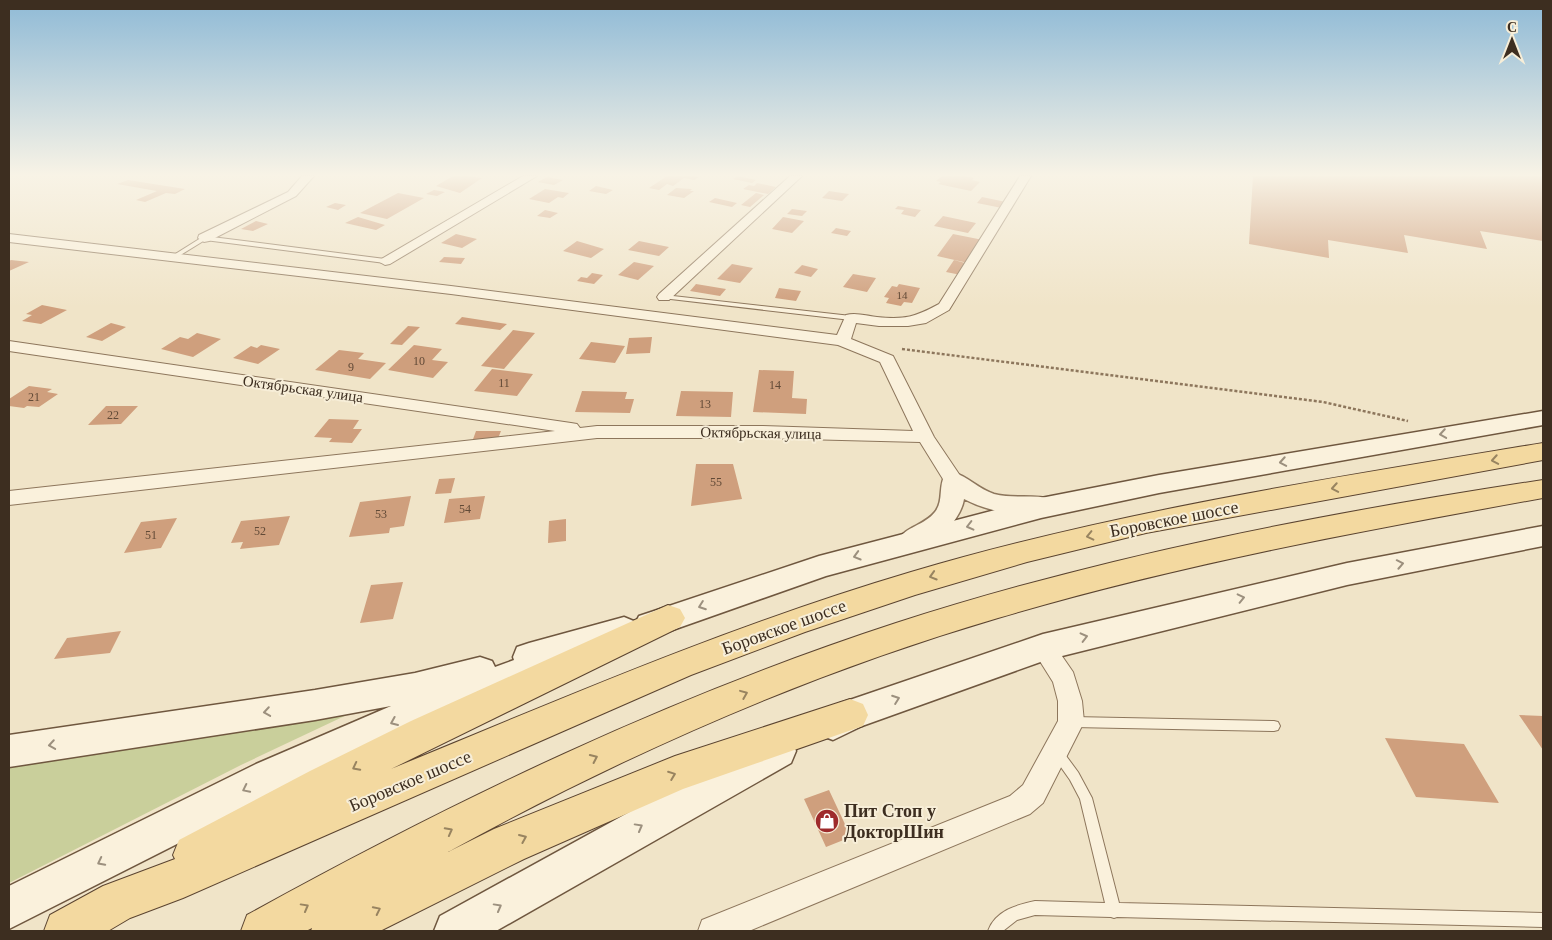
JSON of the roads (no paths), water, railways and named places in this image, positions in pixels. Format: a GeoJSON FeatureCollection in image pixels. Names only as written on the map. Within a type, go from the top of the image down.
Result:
{"type":"FeatureCollection","features":[{"type":"Feature","properties":{"kind":"main road"},"geometry":{"type":"LineString","coordinates":[[9,908],[244,790],[358,736],[464,692],[668,618],[794,575],[904,542],[1068,503],[1159,484],[1543,418]]}},
{"type":"Feature","properties":{"kind":"main road","name":"Боровское шоссе"},"geometry":{"type":"LineString","coordinates":[[66,931],[118,901],[177,879],[696,659],[736,643],[888,590],[1000,558],[1148,523],[1543,451]]}},
{"type":"Feature","properties":{"kind":"main road"},"geometry":{"type":"LineString","coordinates":[[263,931],[446,832],[581,764],[652,732],[872,644],[994,605],[1115,573],[1242,545],[1543,489]]}},
{"type":"Feature","properties":{"kind":"main road"},"geometry":{"type":"LineString","coordinates":[[333,931],[509,844],[675,774],[1043,647],[1320,580],[1543,536]]}},
{"type":"Feature","properties":{"kind":"main road"},"geometry":{"type":"LineString","coordinates":[[118,901],[184,860],[324,784],[458,717],[668,618]]}},
{"type":"Feature","properties":{"kind":"main road"},"geometry":{"type":"LineString","coordinates":[[9,752],[316,705],[415,687],[668,618]]}},
{"type":"Feature","properties":{"kind":"main road"},"geometry":{"type":"LineString","coordinates":[[455,931],[748,766],[850,715]]}},
{"type":"Feature","properties":{"kind":"street"},"geometry":{"type":"LineString","coordinates":[[204,238],[240,220]]}},
{"type":"Feature","properties":{"kind":"street"},"geometry":{"type":"LineString","coordinates":[[385,261],[456,220]]}},
{"type":"Feature","properties":{"kind":"street"},"geometry":{"type":"LineString","coordinates":[[664,297],[748,220]]}},
{"type":"Feature","properties":{"kind":"street"},"geometry":{"type":"LineString","coordinates":[[842,341],[851,318],[896,323],[921,320],[944,307],[998,220]]}},
{"type":"Feature","properties":{"kind":"street"},"geometry":{"type":"LineString","coordinates":[[9,238],[451,290],[816,336],[842,341],[887,359],[925,437],[953,480],[964,490],[976,497],[1004,505],[1068,503]]}},
{"type":"Feature","properties":{"kind":"street","name":"Октябрьская улица"},"geometry":{"type":"LineString","coordinates":[[9,346],[597,432]]}},
{"type":"Feature","properties":{"kind":"street","name":"Октябрьская улица"},"geometry":{"type":"LineString","coordinates":[[9,498],[597,432],[763,432],[925,437]]}},
{"type":"Feature","properties":{"kind":"street"},"geometry":{"type":"LineString","coordinates":[[904,542],[935,526],[948,513],[954,497],[953,480]]}},
{"type":"Feature","properties":{"kind":"street"},"geometry":{"type":"LineString","coordinates":[[713,931],[1020,805],[1033,794],[1071,722],[1072,710],[1065,677],[1043,647]]}},
{"type":"Feature","properties":{"kind":"lane"},"geometry":{"type":"LineString","coordinates":[[172,258],[204,238],[385,261]]}},
{"type":"Feature","properties":{"kind":"lane"},"geometry":{"type":"LineString","coordinates":[[664,297],[851,318]]}},
{"type":"Feature","properties":{"kind":"lane"},"geometry":{"type":"LineString","coordinates":[[1071,722],[1274,726]]}},
{"type":"Feature","properties":{"kind":"lane"},"geometry":{"type":"LineString","coordinates":[[1055,751],[1074,776],[1086,798],[1114,911]]}},
{"type":"Feature","properties":{"kind":"lane"},"geometry":{"type":"LineString","coordinates":[[995,931],[1001,922],[1013,913],[1035,908],[1543,920]]}},
{"type":"Feature","properties":{"kind":"place","name":"Пит Стоп у ДокторШин"},"geometry":{"type":"Point","coordinates":[827,821]}}]}
